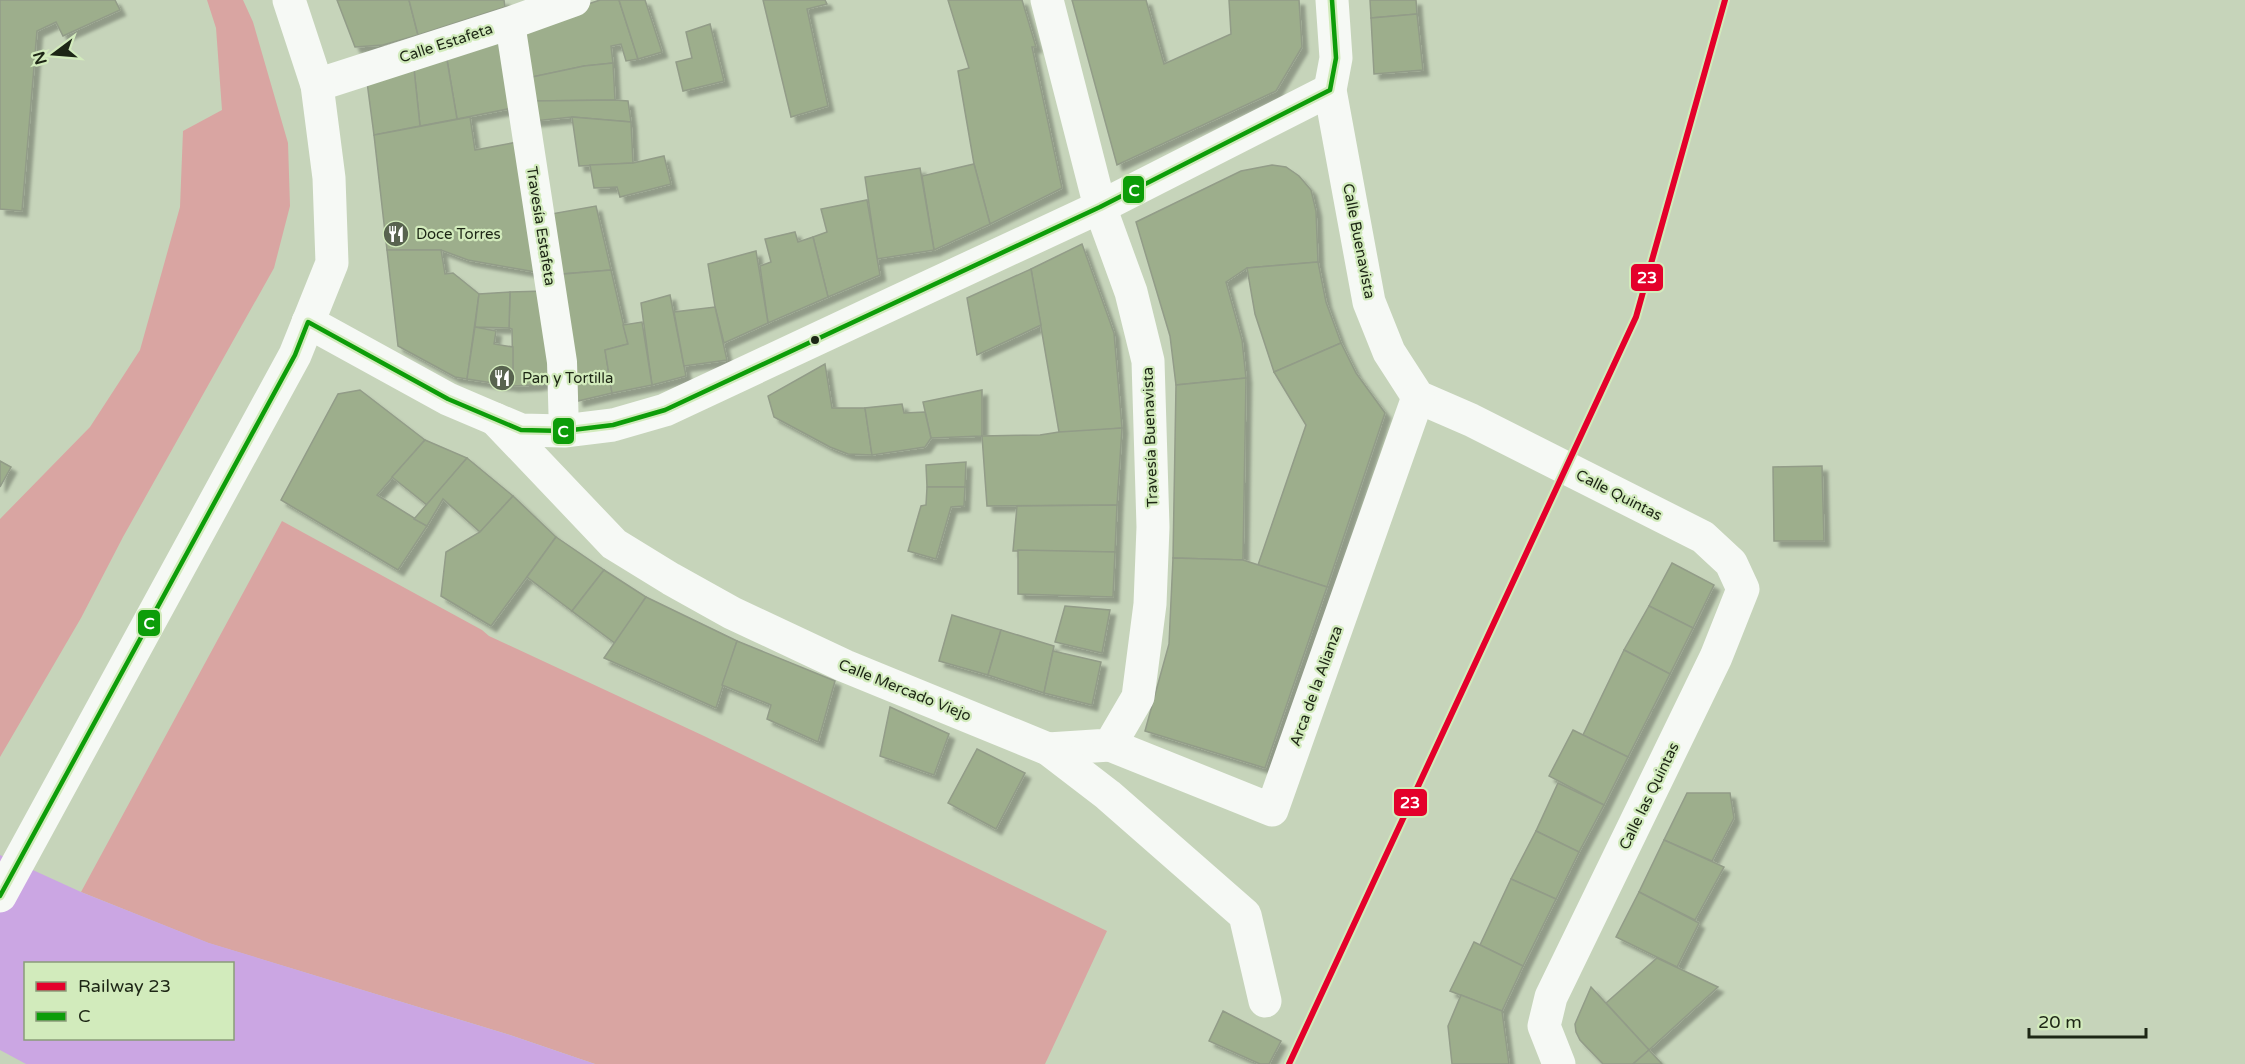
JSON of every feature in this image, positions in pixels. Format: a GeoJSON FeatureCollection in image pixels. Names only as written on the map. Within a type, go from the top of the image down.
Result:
{"type":"FeatureCollection","features":[{"type":"Feature","properties":{"kind":"street"},"geometry":{"type":"LineString","coordinates":[[0,896],[295,355],[333,263],[329,178],[317,86],[289,0]]}},
{"type":"Feature","properties":{"kind":"street","name":"Calle Estafeta"},"geometry":{"type":"LineString","coordinates":[[317,86],[574,0]]}},
{"type":"Feature","properties":{"kind":"street","name":"Travesía Buenavista"},"geometry":{"type":"LineString","coordinates":[[1047,0],[1100,207],[1131,292],[1148,361],[1153,527],[1150,604],[1138,697],[1110,745]]}},
{"type":"Feature","properties":{"kind":"street","name":"Calle Buenavista"},"geometry":{"type":"LineString","coordinates":[[1332,0],[1336,58],[1330,90],[1369,302],[1389,352],[1418,397]]}},
{"type":"Feature","properties":{"kind":"street","name":"Travesía Estafeta"},"geometry":{"type":"LineString","coordinates":[[510,23],[562,362],[564,430]]}},
{"type":"Feature","properties":{"kind":"street"},"geometry":{"type":"LineString","coordinates":[[308,322],[448,399],[521,430],[564,430],[614,425],[664,410],[1100,207],[1330,90]]}},
{"type":"Feature","properties":{"kind":"street","name":"Calle Quintas"},"geometry":{"type":"LineString","coordinates":[[1418,397],[1471,420],[1703,537]]}},
{"type":"Feature","properties":{"kind":"street","name":"Arca de la Alianza"},"geometry":{"type":"LineString","coordinates":[[1110,745],[1272,810],[1418,397]]}},
{"type":"Feature","properties":{"kind":"street","name":"Calle Mercado Viejo"},"geometry":{"type":"LineString","coordinates":[[494,418],[614,544],[671,579],[732,613],[845,666],[1048,749],[1108,795],[1245,915],[1265,1001]]}},
{"type":"Feature","properties":{"kind":"street","name":"Calle las Quintas"},"geometry":{"type":"LineString","coordinates":[[1558,1064],[1544,1026],[1551,997],[1716,657],[1743,589],[1731,563],[1703,537]]}},
{"type":"Feature","properties":{"kind":"street"},"geometry":{"type":"LineString","coordinates":[[1048,749],[1110,745]]}},
{"type":"Feature","properties":{"kind":"shaded area"},"geometry":{"type":"Polygon","coordinates":[[[207,0],[243,0],[253,22],[288,143],[290,206],[274,268],[123,537],[81,618],[0,757],[0,519],[90,427],[140,350],[180,207],[183,131],[222,110],[216,28],[207,0]]]}},
{"type":"Feature","properties":{"kind":"shaded area"},"geometry":{"type":"Polygon","coordinates":[[[282,521],[482,630],[489,636],[704,736],[1107,931],[1045,1064],[595,1064],[510,1035],[208,943],[81,892],[282,521]]]}},
{"type":"Feature","properties":{"kind":"shaded area"},"geometry":{"type":"Polygon","coordinates":[[[0,855],[81,892],[209,943],[510,1035],[595,1064],[26,1064],[0,1050],[0,855]]]}},
{"type":"Feature","properties":{"kind":"building"},"geometry":{"type":"Polygon","coordinates":[[[0,0],[115,0],[120,10],[63,36],[56,22],[37,31],[22,211],[0,209],[0,0]]]}},
{"type":"Feature","properties":{"kind":"building"},"geometry":{"type":"Polygon","coordinates":[[[337,0],[409,0],[418,35],[383,45],[355,47],[337,0]]]}},
{"type":"Feature","properties":{"kind":"building"},"geometry":{"type":"Polygon","coordinates":[[[409,0],[504,0],[505,7],[418,35],[409,0]]]}},
{"type":"Feature","properties":{"kind":"building"},"geometry":{"type":"Polygon","coordinates":[[[600,0],[619,0],[638,59],[626,61],[621,44],[611,46],[613,63],[584,66],[532,77],[519,27],[600,0]]]}},
{"type":"Feature","properties":{"kind":"building"},"geometry":{"type":"Polygon","coordinates":[[[619,0],[645,0],[662,52],[638,59],[619,0]]]}},
{"type":"Feature","properties":{"kind":"building"},"geometry":{"type":"Polygon","coordinates":[[[763,0],[825,0],[827,4],[807,9],[828,106],[791,117],[763,0]]]}},
{"type":"Feature","properties":{"kind":"building"},"geometry":{"type":"Polygon","coordinates":[[[948,0],[1022,0],[1036,47],[1032,47],[1062,188],[990,224],[974,164],[958,71],[969,68],[948,0]]]}},
{"type":"Feature","properties":{"kind":"building"},"geometry":{"type":"Polygon","coordinates":[[[1072,0],[1146,0],[1164,64],[1231,34],[1229,0],[1299,0],[1302,47],[1276,91],[1117,165],[1072,0]]]}},
{"type":"Feature","properties":{"kind":"building"},"geometry":{"type":"Polygon","coordinates":[[[1370,0],[1416,0],[1417,14],[1371,18],[1370,0]]]}},
{"type":"Feature","properties":{"kind":"building"},"geometry":{"type":"Polygon","coordinates":[[[1417,14],[1423,70],[1374,74],[1371,18],[1417,14]]]}},
{"type":"Feature","properties":{"kind":"building"},"geometry":{"type":"Polygon","coordinates":[[[710,24],[724,81],[683,91],[676,62],[692,58],[686,32],[710,24]]]}},
{"type":"Feature","properties":{"kind":"building"},"geometry":{"type":"Polygon","coordinates":[[[505,32],[518,107],[457,119],[446,54],[505,32]]]}},
{"type":"Feature","properties":{"kind":"building"},"geometry":{"type":"Polygon","coordinates":[[[446,54],[457,119],[420,126],[414,69],[446,54]]]}},
{"type":"Feature","properties":{"kind":"building"},"geometry":{"type":"Polygon","coordinates":[[[613,63],[615,100],[533,101],[532,77],[584,66],[613,63]]]}},
{"type":"Feature","properties":{"kind":"building"},"geometry":{"type":"Polygon","coordinates":[[[414,69],[420,126],[374,135],[367,82],[414,69]]]}},
{"type":"Feature","properties":{"kind":"building"},"geometry":{"type":"Polygon","coordinates":[[[533,101],[628,101],[631,122],[572,117],[534,121],[533,101]]]}},
{"type":"Feature","properties":{"kind":"building"},"geometry":{"type":"Polygon","coordinates":[[[470,117],[475,150],[518,142],[541,273],[468,260],[441,250],[387,250],[374,135],[470,117]]]}},
{"type":"Feature","properties":{"kind":"building"},"geometry":{"type":"Polygon","coordinates":[[[572,117],[631,122],[633,163],[579,166],[572,117]]]}},
{"type":"Feature","properties":{"kind":"building"},"geometry":{"type":"Polygon","coordinates":[[[664,156],[671,184],[620,197],[617,187],[594,188],[590,165],[633,163],[664,156]]]}},
{"type":"Feature","properties":{"kind":"building"},"geometry":{"type":"Polygon","coordinates":[[[974,164],[990,224],[934,250],[922,176],[974,164]]]}},
{"type":"Feature","properties":{"kind":"building"},"geometry":{"type":"Polygon","coordinates":[[[1272,165],[1286,167],[1299,176],[1311,190],[1316,211],[1318,262],[1247,268],[1226,282],[1242,340],[1246,378],[1176,385],[1170,336],[1136,222],[1241,171],[1272,165]]]}},
{"type":"Feature","properties":{"kind":"building"},"geometry":{"type":"Polygon","coordinates":[[[920,168],[934,250],[877,259],[865,177],[920,168]]]}},
{"type":"Feature","properties":{"kind":"building"},"geometry":{"type":"Polygon","coordinates":[[[867,200],[880,275],[828,297],[813,237],[827,232],[821,209],[867,200]]]}},
{"type":"Feature","properties":{"kind":"building"},"geometry":{"type":"Polygon","coordinates":[[[596,206],[611,270],[561,274],[551,214],[596,206]]]}},
{"type":"Feature","properties":{"kind":"building"},"geometry":{"type":"Polygon","coordinates":[[[795,232],[798,242],[813,237],[828,297],[768,323],[760,266],[771,262],[765,239],[795,232]]]}},
{"type":"Feature","properties":{"kind":"building"},"geometry":{"type":"Polygon","coordinates":[[[1082,244],[1114,333],[1122,428],[1066,433],[1059,432],[1031,269],[1082,244]]]}},
{"type":"Feature","properties":{"kind":"building"},"geometry":{"type":"Polygon","coordinates":[[[387,250],[441,250],[445,274],[453,273],[479,294],[467,379],[455,377],[398,346],[387,250]]]}},
{"type":"Feature","properties":{"kind":"building"},"geometry":{"type":"Polygon","coordinates":[[[756,251],[768,323],[724,343],[708,264],[756,251]]]}},
{"type":"Feature","properties":{"kind":"building"},"geometry":{"type":"Polygon","coordinates":[[[1318,262],[1326,302],[1341,343],[1274,372],[1255,314],[1247,268],[1318,262]]]}},
{"type":"Feature","properties":{"kind":"building"},"geometry":{"type":"Polygon","coordinates":[[[1031,269],[1041,325],[977,355],[967,298],[1031,269]]]}},
{"type":"Feature","properties":{"kind":"building"},"geometry":{"type":"Polygon","coordinates":[[[611,270],[628,344],[605,350],[612,393],[578,401],[552,275],[611,270]]]}},
{"type":"Feature","properties":{"kind":"building"},"geometry":{"type":"Polygon","coordinates":[[[545,291],[559,380],[536,385],[513,386],[512,329],[509,328],[510,292],[545,291]]]}},
{"type":"Feature","properties":{"kind":"building"},"geometry":{"type":"Polygon","coordinates":[[[510,292],[509,328],[475,327],[479,294],[510,292]]]}},
{"type":"Feature","properties":{"kind":"building"},"geometry":{"type":"Polygon","coordinates":[[[670,295],[686,376],[652,385],[641,303],[670,295]]]}},
{"type":"Feature","properties":{"kind":"building"},"geometry":{"type":"Polygon","coordinates":[[[715,307],[727,360],[684,366],[674,312],[715,307]]]}},
{"type":"Feature","properties":{"kind":"building"},"geometry":{"type":"Polygon","coordinates":[[[642,322],[652,385],[612,393],[605,350],[628,344],[623,325],[642,322]]]}},
{"type":"Feature","properties":{"kind":"building"},"geometry":{"type":"Polygon","coordinates":[[[475,327],[496,331],[494,344],[513,347],[513,386],[467,379],[475,327]]]}},
{"type":"Feature","properties":{"kind":"building"},"geometry":{"type":"Polygon","coordinates":[[[1341,343],[1356,373],[1385,413],[1327,587],[1258,565],[1306,425],[1274,372],[1341,343]]]}},
{"type":"Feature","properties":{"kind":"building"},"geometry":{"type":"Polygon","coordinates":[[[825,364],[832,408],[865,408],[872,455],[848,454],[774,417],[768,396],[825,364]]]}},
{"type":"Feature","properties":{"kind":"building"},"geometry":{"type":"Polygon","coordinates":[[[1246,378],[1243,560],[1173,558],[1176,385],[1246,378]]]}},
{"type":"Feature","properties":{"kind":"building"},"geometry":{"type":"Polygon","coordinates":[[[360,390],[425,440],[377,495],[427,526],[398,570],[281,500],[338,394],[360,390]]]}},
{"type":"Feature","properties":{"kind":"building"},"geometry":{"type":"Polygon","coordinates":[[[982,390],[982,436],[931,438],[923,402],[982,390]]]}},
{"type":"Feature","properties":{"kind":"building"},"geometry":{"type":"Polygon","coordinates":[[[902,404],[904,413],[925,412],[931,438],[925,447],[872,455],[865,408],[902,404]]]}},
{"type":"Feature","properties":{"kind":"building"},"geometry":{"type":"Polygon","coordinates":[[[1122,428],[1117,505],[987,506],[982,436],[1040,435],[1122,428]]]}},
{"type":"Feature","properties":{"kind":"building"},"geometry":{"type":"Polygon","coordinates":[[[425,440],[467,458],[427,505],[392,477],[425,440]]]}},
{"type":"Feature","properties":{"kind":"building"},"geometry":{"type":"Polygon","coordinates":[[[467,458],[513,496],[480,532],[443,499],[427,526],[414,519],[467,458]]]}},
{"type":"Feature","properties":{"kind":"building"},"geometry":{"type":"Polygon","coordinates":[[[0,461],[11,467],[0,487],[0,461]]]}},
{"type":"Feature","properties":{"kind":"building"},"geometry":{"type":"Polygon","coordinates":[[[966,462],[965,487],[927,487],[926,465],[966,462]]]}},
{"type":"Feature","properties":{"kind":"building"},"geometry":{"type":"Polygon","coordinates":[[[1822,466],[1824,541],[1774,541],[1773,467],[1822,466]]]}},
{"type":"Feature","properties":{"kind":"building"},"geometry":{"type":"Polygon","coordinates":[[[927,487],[965,487],[964,506],[951,507],[936,559],[908,551],[921,506],[926,505],[927,487]]]}},
{"type":"Feature","properties":{"kind":"building"},"geometry":{"type":"Polygon","coordinates":[[[513,496],[556,537],[491,626],[441,596],[446,552],[480,532],[513,496]]]}},
{"type":"Feature","properties":{"kind":"building"},"geometry":{"type":"Polygon","coordinates":[[[1117,505],[1115,552],[1013,551],[1017,506],[1117,505]]]}},
{"type":"Feature","properties":{"kind":"building"},"geometry":{"type":"Polygon","coordinates":[[[556,537],[604,570],[572,611],[527,577],[556,537]]]}},
{"type":"Feature","properties":{"kind":"building"},"geometry":{"type":"Polygon","coordinates":[[[1018,550],[1115,552],[1113,597],[1018,594],[1018,550]]]}},
{"type":"Feature","properties":{"kind":"building"},"geometry":{"type":"Polygon","coordinates":[[[1173,558],[1243,560],[1327,587],[1265,768],[1145,731],[1169,644],[1173,558]]]}},
{"type":"Feature","properties":{"kind":"building"},"geometry":{"type":"Polygon","coordinates":[[[1672,563],[1714,585],[1693,628],[1649,606],[1672,563]]]}},
{"type":"Feature","properties":{"kind":"building"},"geometry":{"type":"Polygon","coordinates":[[[604,570],[646,597],[616,644],[572,611],[604,570]]]}},
{"type":"Feature","properties":{"kind":"building"},"geometry":{"type":"Polygon","coordinates":[[[646,597],[737,641],[716,708],[604,658],[646,597]]]}},
{"type":"Feature","properties":{"kind":"building"},"geometry":{"type":"Polygon","coordinates":[[[1065,606],[1110,610],[1102,653],[1055,642],[1065,606]]]}},
{"type":"Feature","properties":{"kind":"building"},"geometry":{"type":"Polygon","coordinates":[[[1649,606],[1693,628],[1670,674],[1624,650],[1649,606]]]}},
{"type":"Feature","properties":{"kind":"building"},"geometry":{"type":"Polygon","coordinates":[[[952,615],[1001,630],[988,675],[939,661],[952,615]]]}},
{"type":"Feature","properties":{"kind":"building"},"geometry":{"type":"Polygon","coordinates":[[[1001,630],[1054,646],[1044,693],[988,675],[1001,630]]]}},
{"type":"Feature","properties":{"kind":"building"},"geometry":{"type":"Polygon","coordinates":[[[737,641],[835,681],[818,742],[767,719],[771,705],[722,685],[737,641]]]}},
{"type":"Feature","properties":{"kind":"building"},"geometry":{"type":"Polygon","coordinates":[[[1624,650],[1670,674],[1628,757],[1583,735],[1624,650]]]}},
{"type":"Feature","properties":{"kind":"building"},"geometry":{"type":"Polygon","coordinates":[[[1053,651],[1101,662],[1092,705],[1044,693],[1053,651]]]}},
{"type":"Feature","properties":{"kind":"building"},"geometry":{"type":"Polygon","coordinates":[[[890,707],[949,734],[934,775],[880,756],[890,707]]]}},
{"type":"Feature","properties":{"kind":"building"},"geometry":{"type":"Polygon","coordinates":[[[1573,730],[1628,757],[1604,805],[1549,776],[1573,730]]]}},
{"type":"Feature","properties":{"kind":"building"},"geometry":{"type":"Polygon","coordinates":[[[977,749],[1025,773],[996,829],[948,803],[977,749]]]}},
{"type":"Feature","properties":{"kind":"building"},"geometry":{"type":"Polygon","coordinates":[[[1558,783],[1604,805],[1579,852],[1536,831],[1558,783]]]}},
{"type":"Feature","properties":{"kind":"building"},"geometry":{"type":"Polygon","coordinates":[[[1687,793],[1730,793],[1734,818],[1712,861],[1664,840],[1687,793]]]}},
{"type":"Feature","properties":{"kind":"building"},"geometry":{"type":"Polygon","coordinates":[[[1536,831],[1579,852],[1556,899],[1511,879],[1536,831]]]}},
{"type":"Feature","properties":{"kind":"building"},"geometry":{"type":"Polygon","coordinates":[[[1664,840],[1724,867],[1695,920],[1639,892],[1664,840]]]}},
{"type":"Feature","properties":{"kind":"building"},"geometry":{"type":"Polygon","coordinates":[[[1511,879],[1556,899],[1523,966],[1480,945],[1511,879]]]}},
{"type":"Feature","properties":{"kind":"building"},"geometry":{"type":"Polygon","coordinates":[[[1639,892],[1699,923],[1677,967],[1616,937],[1639,892]]]}},
{"type":"Feature","properties":{"kind":"building"},"geometry":{"type":"Polygon","coordinates":[[[1474,942],[1523,966],[1502,1011],[1450,991],[1474,942]]]}},
{"type":"Feature","properties":{"kind":"building"},"geometry":{"type":"Polygon","coordinates":[[[1657,958],[1718,987],[1649,1050],[1606,1003],[1657,958]]]}},
{"type":"Feature","properties":{"kind":"building"},"geometry":{"type":"Polygon","coordinates":[[[1591,987],[1649,1050],[1633,1064],[1603,1064],[1580,1040],[1575,1024],[1591,987]]]}},
{"type":"Feature","properties":{"kind":"building"},"geometry":{"type":"Polygon","coordinates":[[[1461,995],[1502,1011],[1509,1064],[1452,1064],[1448,1026],[1461,995]]]}},
{"type":"Feature","properties":{"kind":"building"},"geometry":{"type":"Polygon","coordinates":[[[1223,1011],[1281,1041],[1269,1064],[1260,1064],[1209,1041],[1223,1011]]]}},
{"type":"Feature","properties":{"kind":"building"},"geometry":{"type":"Polygon","coordinates":[[[1649,1050],[1662,1064],[1633,1064],[1649,1050]]]}},
{"type":"Feature","properties":{"kind":"rail line","name":"23"},"geometry":{"type":"LineString","coordinates":[[1289,1064],[1636,317],[1725,0]]}},
{"type":"Feature","properties":{"kind":"transit line","name":"C"},"geometry":{"type":"LineString","coordinates":[[0,896],[295,355],[308,322],[448,399],[521,430],[564,431],[613,425],[665,410],[1100,207],[1330,90],[1336,58],[1332,0]]}},
{"type":"Feature","properties":{"kind":"place","name":"Doce Torres"},"geometry":{"type":"Point","coordinates":[396,234]}},
{"type":"Feature","properties":{"kind":"place","name":"Pan y Tortilla"},"geometry":{"type":"Point","coordinates":[502,378]}}]}
